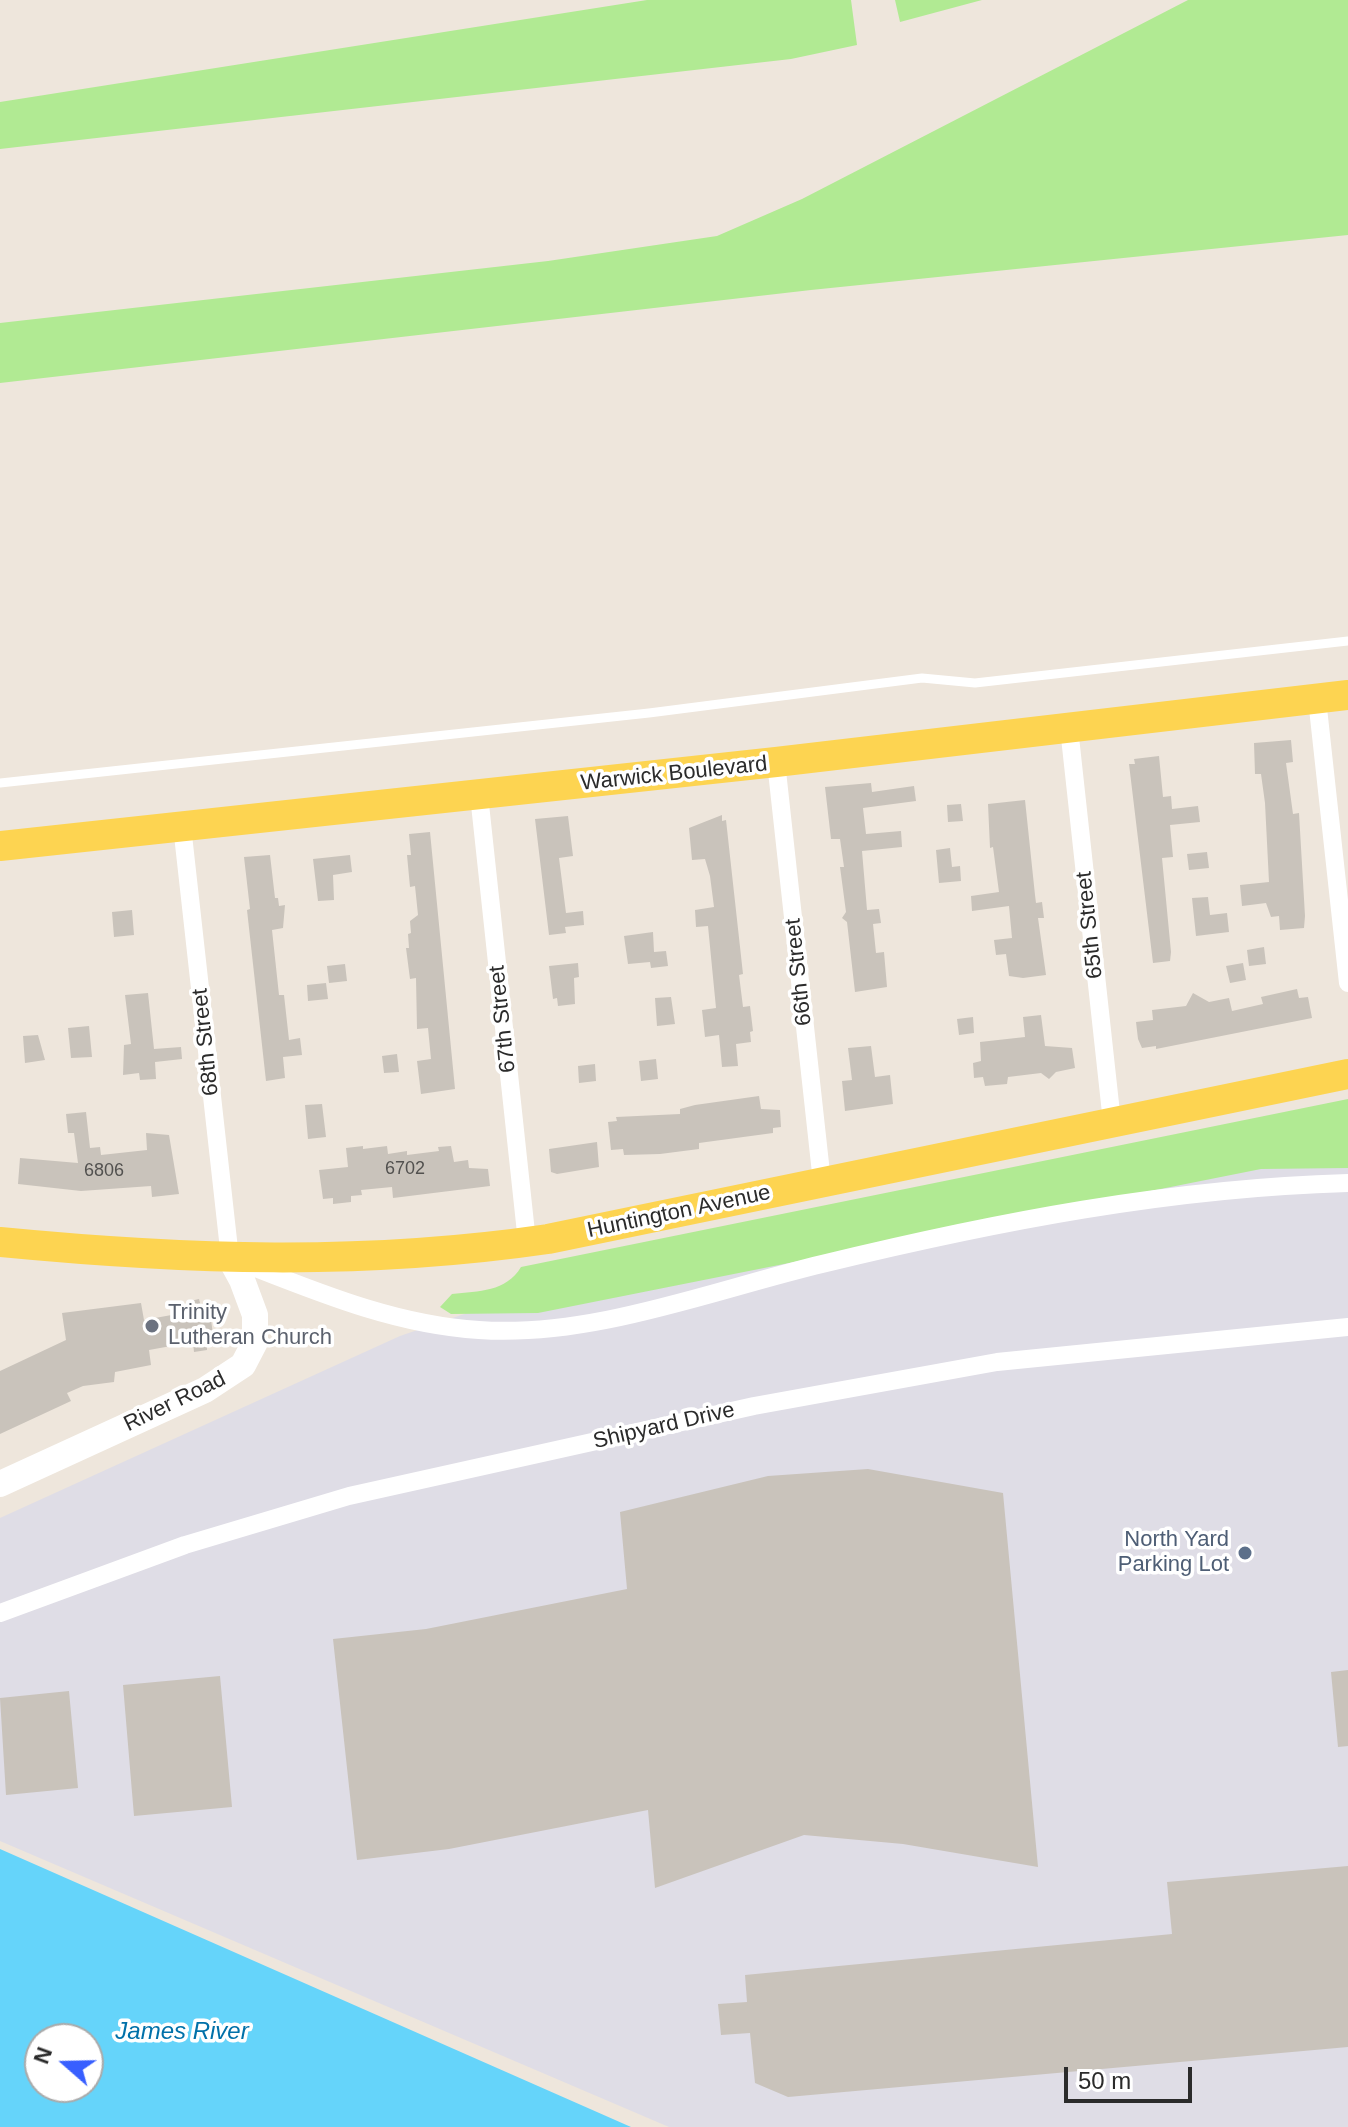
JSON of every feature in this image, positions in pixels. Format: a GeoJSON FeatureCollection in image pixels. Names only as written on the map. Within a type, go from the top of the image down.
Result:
{"type":"FeatureCollection","features":[{"type":"Feature","properties":{"kind":"main road","name":"Warwick Boulevard"},"geometry":{"type":"LineString","coordinates":[[0,846],[776,762],[1348,695]]}},
{"type":"Feature","properties":{"kind":"main road","name":"Huntington Avenue"},"geometry":{"type":"LineString","coordinates":[[0,1242],[230,1258],[338,1259],[443,1254],[527,1242],[1348,1074]]}},
{"type":"Feature","properties":{"kind":"street"},"geometry":{"type":"LineString","coordinates":[[1317,699],[1348,983]]}},
{"type":"Feature","properties":{"kind":"street","name":"65th Street"},"geometry":{"type":"LineString","coordinates":[[1069,728],[1112,1122]]}},
{"type":"Feature","properties":{"kind":"street","name":"66th Street"},"geometry":{"type":"LineString","coordinates":[[776,762],[822,1182]]}},
{"type":"Feature","properties":{"kind":"street","name":"67th Street"},"geometry":{"type":"LineString","coordinates":[[479,795],[527,1242]]}},
{"type":"Feature","properties":{"kind":"street","name":"68th Street"},"geometry":{"type":"LineString","coordinates":[[182,826],[230,1258]]}},
{"type":"Feature","properties":{"kind":"street"},"geometry":{"type":"LineString","coordinates":[[230,1258],[295,1285],[415,1322],[483,1331],[534,1329],[631,1314],[917,1240],[1019,1221],[1171,1196],[1348,1183]]}},
{"type":"Feature","properties":{"kind":"street","name":"River Road"},"geometry":{"type":"LineString","coordinates":[[0,1484],[214,1385],[243,1365],[255,1342],[255,1315],[230,1258]]}},
{"type":"Feature","properties":{"kind":"street","name":"Shipyard Drive"},"geometry":{"type":"LineString","coordinates":[[0,1613],[176,1548],[349,1496],[754,1406],[997,1362],[1348,1327]]}},
{"type":"Feature","properties":{"kind":"lane"},"geometry":{"type":"LineString","coordinates":[[0,783],[639,714],[922,678],[975,683],[1348,641]]}},
{"type":"Feature","properties":{"kind":"shaded area"},"geometry":{"type":"Polygon","coordinates":[[[1348,1109],[1348,2127],[669,2127],[0,1841],[0,1518],[400,1336],[622,1260],[1348,1109]]]}},
{"type":"Feature","properties":{"kind":"green space"},"geometry":{"type":"Polygon","coordinates":[[[647,0],[851,0],[857,45],[791,59],[0,149],[0,102],[647,0]]]}},
{"type":"Feature","properties":{"kind":"green space"},"geometry":{"type":"Polygon","coordinates":[[[895,0],[982,0],[900,22],[895,0]]]}},
{"type":"Feature","properties":{"kind":"green space"},"geometry":{"type":"Polygon","coordinates":[[[1188,0],[1348,0],[1348,235],[811,290],[0,383],[0,323],[548,261],[717,236],[802,199],[1188,0]]]}},
{"type":"Feature","properties":{"kind":"green space"},"geometry":{"type":"Polygon","coordinates":[[[1348,1099],[1348,1168],[1261,1169],[538,1313],[451,1314],[440,1307],[452,1294],[500,1286],[521,1267],[1348,1099]]]}},
{"type":"Feature","properties":{"kind":"water","name":"James River"},"geometry":{"type":"Polygon","coordinates":[[[0,1849],[631,2127],[0,2127],[0,1849]]]}},
{"type":"Feature","properties":{"kind":"building"},"geometry":{"type":"Polygon","coordinates":[[[1291,740],[1293,762],[1286,763],[1293,814],[1299,813],[1305,916],[1304,928],[1280,930],[1279,916],[1271,917],[1266,903],[1242,906],[1240,885],[1269,882],[1265,803],[1261,774],[1255,774],[1254,743],[1291,740]]]}},
{"type":"Feature","properties":{"kind":"building"},"geometry":{"type":"Polygon","coordinates":[[[1159,756],[1163,797],[1171,796],[1172,809],[1198,806],[1200,822],[1170,825],[1173,857],[1162,858],[1170,961],[1153,963],[1129,764],[1135,764],[1134,759],[1159,756]]]}},
{"type":"Feature","properties":{"kind":"building"},"geometry":{"type":"Polygon","coordinates":[[[871,783],[872,792],[914,786],[916,801],[863,808],[866,834],[901,831],[902,847],[862,851],[867,910],[879,909],[881,923],[873,924],[876,953],[884,952],[887,987],[855,992],[847,922],[842,918],[846,912],[840,839],[831,839],[825,787],[871,783]]]}},
{"type":"Feature","properties":{"kind":"building"},"geometry":{"type":"Polygon","coordinates":[[[1025,800],[1036,903],[1042,902],[1044,918],[1038,918],[1046,975],[1023,978],[1009,976],[1006,954],[996,955],[994,940],[1012,938],[1009,906],[972,911],[971,896],[999,892],[993,847],[990,848],[988,804],[1025,800]]]}},
{"type":"Feature","properties":{"kind":"building"},"geometry":{"type":"Polygon","coordinates":[[[961,804],[963,821],[948,822],[947,805],[961,804]]]}},
{"type":"Feature","properties":{"kind":"building"},"geometry":{"type":"Polygon","coordinates":[[[722,815],[722,821],[726,820],[743,974],[739,975],[743,1007],[750,1006],[753,1031],[750,1032],[751,1042],[736,1044],[738,1066],[722,1067],[719,1035],[705,1037],[702,1010],[716,1008],[708,926],[696,927],[695,910],[714,907],[710,876],[705,859],[692,860],[689,828],[722,815]]]}},
{"type":"Feature","properties":{"kind":"building"},"geometry":{"type":"Polygon","coordinates":[[[568,816],[573,856],[559,858],[566,913],[583,911],[584,925],[565,927],[566,933],[549,935],[535,819],[568,816]]]}},
{"type":"Feature","properties":{"kind":"building"},"geometry":{"type":"Polygon","coordinates":[[[430,832],[455,1089],[421,1094],[417,1061],[431,1059],[428,1028],[417,1029],[416,978],[410,979],[406,948],[409,948],[410,921],[418,915],[415,886],[410,887],[407,855],[411,855],[409,834],[430,832]]]}},
{"type":"Feature","properties":{"kind":"building"},"geometry":{"type":"Polygon","coordinates":[[[950,848],[952,867],[960,866],[961,881],[939,883],[936,850],[950,848]]]}},
{"type":"Feature","properties":{"kind":"building"},"geometry":{"type":"Polygon","coordinates":[[[1207,852],[1209,868],[1189,870],[1187,854],[1207,852]]]}},
{"type":"Feature","properties":{"kind":"building"},"geometry":{"type":"Polygon","coordinates":[[[270,855],[275,898],[278,898],[279,906],[285,905],[283,928],[272,930],[279,995],[284,995],[289,1040],[300,1038],[302,1055],[283,1057],[285,1078],[266,1081],[244,857],[270,855]]]}},
{"type":"Feature","properties":{"kind":"building"},"geometry":{"type":"Polygon","coordinates":[[[350,855],[352,872],[333,875],[334,900],[318,901],[313,859],[350,855]]]}},
{"type":"Feature","properties":{"kind":"building"},"geometry":{"type":"Polygon","coordinates":[[[1208,897],[1210,915],[1227,913],[1229,932],[1196,936],[1192,898],[1208,897]]]}},
{"type":"Feature","properties":{"kind":"building"},"geometry":{"type":"Polygon","coordinates":[[[132,910],[134,935],[114,937],[112,912],[132,910]]]}},
{"type":"Feature","properties":{"kind":"building"},"geometry":{"type":"Polygon","coordinates":[[[653,932],[654,952],[666,951],[668,966],[651,968],[650,962],[628,964],[624,936],[653,932]]]}},
{"type":"Feature","properties":{"kind":"building"},"geometry":{"type":"Polygon","coordinates":[[[1264,947],[1266,964],[1249,966],[1247,950],[1264,947]]]}},
{"type":"Feature","properties":{"kind":"building"},"geometry":{"type":"Polygon","coordinates":[[[578,963],[579,977],[574,978],[575,1004],[558,1006],[557,998],[553,999],[549,966],[578,963]]]}},
{"type":"Feature","properties":{"kind":"building"},"geometry":{"type":"Polygon","coordinates":[[[1243,963],[1246,980],[1230,983],[1226,966],[1243,963]]]}},
{"type":"Feature","properties":{"kind":"building"},"geometry":{"type":"Polygon","coordinates":[[[345,964],[347,981],[329,983],[327,966],[345,964]]]}},
{"type":"Feature","properties":{"kind":"building"},"geometry":{"type":"Polygon","coordinates":[[[326,983],[328,999],[308,1001],[307,985],[326,983]]]}},
{"type":"Feature","properties":{"kind":"building"},"geometry":{"type":"Polygon","coordinates":[[[1297,989],[1299,998],[1308,997],[1312,1018],[1156,1049],[1156,1046],[1142,1048],[1138,1039],[1136,1022],[1153,1020],[1152,1010],[1186,1006],[1193,993],[1209,1002],[1229,998],[1232,1011],[1263,1004],[1261,997],[1297,989]]]}},
{"type":"Feature","properties":{"kind":"building"},"geometry":{"type":"Polygon","coordinates":[[[148,993],[154,1049],[181,1047],[182,1059],[155,1062],[156,1079],[140,1080],[139,1073],[123,1075],[124,1045],[131,1044],[125,995],[148,993]]]}},
{"type":"Feature","properties":{"kind":"building"},"geometry":{"type":"Polygon","coordinates":[[[671,997],[675,1024],[657,1026],[655,998],[671,997]]]}},
{"type":"Feature","properties":{"kind":"building"},"geometry":{"type":"Polygon","coordinates":[[[1041,1015],[1045,1046],[1072,1048],[1075,1068],[1056,1072],[1049,1079],[1041,1073],[1008,1077],[1007,1084],[985,1086],[983,1077],[974,1078],[973,1063],[981,1061],[980,1042],[1025,1037],[1023,1017],[1041,1015]]]}},
{"type":"Feature","properties":{"kind":"building"},"geometry":{"type":"Polygon","coordinates":[[[973,1017],[974,1033],[959,1035],[957,1019],[973,1017]]]}},
{"type":"Feature","properties":{"kind":"building"},"geometry":{"type":"Polygon","coordinates":[[[89,1026],[92,1057],[71,1058],[68,1028],[89,1026]]]}},
{"type":"Feature","properties":{"kind":"building"},"geometry":{"type":"Polygon","coordinates":[[[38,1035],[45,1060],[25,1063],[23,1036],[38,1035]]]}},
{"type":"Feature","properties":{"kind":"building"},"geometry":{"type":"Polygon","coordinates":[[[871,1046],[875,1077],[890,1075],[893,1104],[845,1111],[842,1081],[852,1080],[848,1048],[871,1046]]]}},
{"type":"Feature","properties":{"kind":"building"},"geometry":{"type":"Polygon","coordinates":[[[397,1054],[399,1072],[384,1073],[382,1056],[397,1054]]]}},
{"type":"Feature","properties":{"kind":"building"},"geometry":{"type":"Polygon","coordinates":[[[656,1059],[658,1079],[641,1081],[639,1061],[656,1059]]]}},
{"type":"Feature","properties":{"kind":"building"},"geometry":{"type":"Polygon","coordinates":[[[595,1064],[596,1081],[579,1083],[578,1066],[595,1064]]]}},
{"type":"Feature","properties":{"kind":"building"},"geometry":{"type":"Polygon","coordinates":[[[759,1096],[761,1109],[780,1110],[781,1127],[773,1128],[773,1133],[699,1143],[699,1149],[660,1154],[624,1155],[623,1149],[611,1150],[608,1122],[617,1121],[616,1117],[680,1114],[680,1109],[695,1105],[759,1096]]]}},
{"type":"Feature","properties":{"kind":"building"},"geometry":{"type":"Polygon","coordinates":[[[322,1104],[326,1137],[308,1139],[305,1105],[322,1104]]]}},
{"type":"Feature","properties":{"kind":"building"},"geometry":{"type":"Polygon","coordinates":[[[86,1112],[90,1148],[100,1147],[101,1155],[147,1150],[146,1133],[169,1135],[179,1194],[152,1197],[151,1186],[81,1191],[18,1184],[20,1158],[78,1163],[74,1133],[68,1133],[66,1114],[86,1112]]]}},
{"type":"Feature","properties":{"kind":"building"},"geometry":{"type":"Polygon","coordinates":[[[597,1142],[599,1167],[557,1174],[551,1172],[549,1149],[597,1142]]]}},
{"type":"Feature","properties":{"kind":"building"},"geometry":{"type":"Polygon","coordinates":[[[363,1146],[363,1149],[387,1146],[388,1154],[407,1151],[407,1155],[439,1151],[438,1147],[451,1146],[454,1162],[468,1160],[469,1168],[488,1169],[490,1186],[393,1198],[392,1187],[361,1190],[362,1195],[351,1196],[351,1202],[333,1204],[333,1198],[323,1199],[319,1170],[348,1167],[346,1148],[363,1146]]]}},
{"type":"Feature","properties":{"kind":"building"},"geometry":{"type":"Polygon","coordinates":[[[199,1299],[203,1314],[210,1313],[213,1334],[207,1335],[207,1350],[194,1352],[193,1342],[149,1350],[151,1365],[115,1372],[114,1382],[83,1386],[67,1393],[71,1401],[0,1434],[0,1371],[66,1340],[62,1313],[141,1303],[144,1320],[188,1312],[186,1302],[199,1299]]]}},
{"type":"Feature","properties":{"kind":"building"},"geometry":{"type":"Polygon","coordinates":[[[868,1469],[1003,1493],[1038,1867],[903,1844],[804,1835],[655,1888],[648,1810],[449,1849],[357,1860],[333,1639],[426,1629],[627,1589],[620,1512],[768,1476],[868,1469]]]}},
{"type":"Feature","properties":{"kind":"building"},"geometry":{"type":"Polygon","coordinates":[[[1348,1670],[1348,1746],[1338,1747],[1331,1672],[1348,1670]]]}},
{"type":"Feature","properties":{"kind":"building"},"geometry":{"type":"Polygon","coordinates":[[[220,1676],[232,1807],[134,1816],[123,1685],[220,1676]]]}},
{"type":"Feature","properties":{"kind":"building"},"geometry":{"type":"Polygon","coordinates":[[[69,1691],[78,1788],[6,1795],[0,1698],[69,1691]]]}},
{"type":"Feature","properties":{"kind":"building"},"geometry":{"type":"Polygon","coordinates":[[[1348,1866],[1348,2047],[788,2097],[755,2083],[750,2033],[721,2035],[718,2004],[747,2002],[745,1975],[1172,1934],[1167,1882],[1348,1866]]]}},
{"type":"Feature","properties":{"kind":"place","name":"Trinity Lutheran Church"},"geometry":{"type":"Point","coordinates":[152,1326]}},
{"type":"Feature","properties":{"kind":"place","name":"North Yard Parking Lot"},"geometry":{"type":"Point","coordinates":[1245,1553]}}]}
